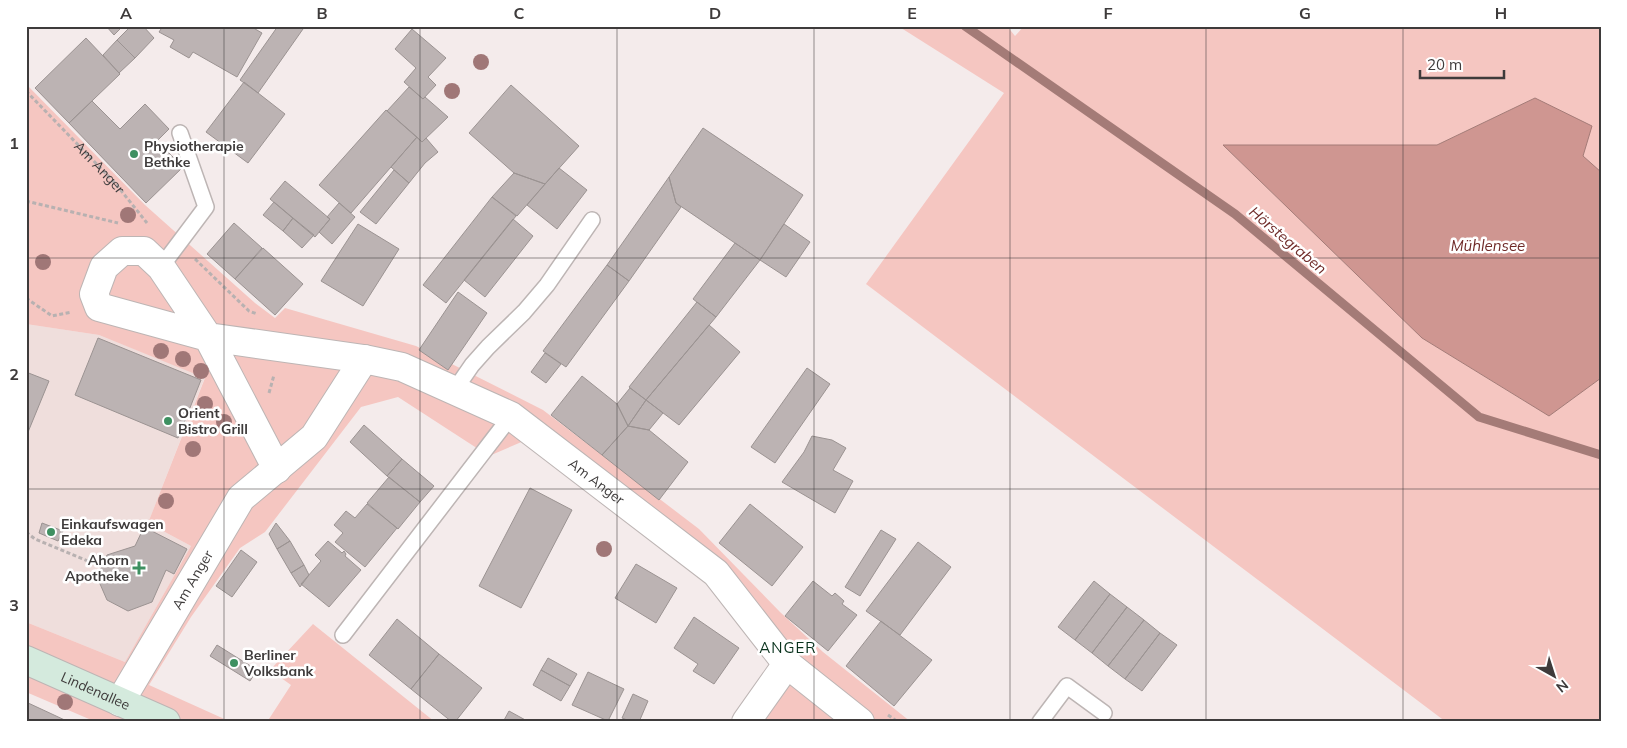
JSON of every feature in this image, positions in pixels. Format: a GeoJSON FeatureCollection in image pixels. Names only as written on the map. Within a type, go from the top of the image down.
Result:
{"type":"FeatureCollection","features":[{"type":"Feature","properties":{"kind":"main road","name":"Lindenallee"},"geometry":{"type":"LineString","coordinates":[[26,660],[166,722]]}},
{"type":"Feature","properties":{"kind":"street"},"geometry":{"type":"LineString","coordinates":[[99,307],[94,294],[104,267],[122,251],[152,259],[208,337],[277,468]]}},
{"type":"Feature","properties":{"kind":"street","name":"Am Anger"},"geometry":{"type":"LineString","coordinates":[[99,307],[208,337],[364,359],[402,367],[511,416],[716,573],[787,664],[860,722]]}},
{"type":"Feature","properties":{"kind":"street","name":"Am Anger"},"geometry":{"type":"LineString","coordinates":[[120,702],[241,498],[314,436],[364,359]]}},
{"type":"Feature","properties":{"kind":"street"},"geometry":{"type":"LineString","coordinates":[[746,722],[787,664]]}},
{"type":"Feature","properties":{"kind":"lane"},"geometry":{"type":"LineString","coordinates":[[152,259],[206,208],[180,133]]}},
{"type":"Feature","properties":{"kind":"lane"},"geometry":{"type":"LineString","coordinates":[[454,391],[472,365],[524,312],[547,285],[592,220]]}},
{"type":"Feature","properties":{"kind":"lane"},"geometry":{"type":"LineString","coordinates":[[343,635],[511,416]]}},
{"type":"Feature","properties":{"kind":"lane"},"geometry":{"type":"LineString","coordinates":[[1040,722],[1067,686],[1104,713]]}},
{"type":"Feature","properties":{"kind":"path","name":"Am Anger"},"geometry":{"type":"LineString","coordinates":[[26,91],[115,183],[154,232],[152,259]]}},
{"type":"Feature","properties":{"kind":"path"},"geometry":{"type":"LineString","coordinates":[[26,201],[127,225]]}},
{"type":"Feature","properties":{"kind":"path"},"geometry":{"type":"LineString","coordinates":[[26,298],[52,316],[99,307]]}},
{"type":"Feature","properties":{"kind":"path"},"geometry":{"type":"LineString","coordinates":[[26,532],[35,539],[102,567]]}},
{"type":"Feature","properties":{"kind":"shaded area"},"geometry":{"type":"Polygon","coordinates":[[[898,26],[1007,26],[1015,36],[1024,26],[1601,26],[1601,172],[1583,156],[1535,98],[1437,145],[1224,146],[1422,338],[1549,416],[1601,378],[1601,722],[1446,722],[866,284],[1004,93],[898,26]]]}},
{"type":"Feature","properties":{"kind":"shaded area"},"geometry":{"type":"Polygon","coordinates":[[[26,84],[145,205],[255,303],[275,318],[285,308],[416,346],[543,410],[699,529],[780,612],[823,652],[911,722],[760,722],[786,684],[702,575],[526,440],[489,456],[398,397],[361,407],[265,532],[240,548],[191,617],[149,685],[231,722],[96,722],[26,692],[26,622],[125,662],[191,546],[148,523],[205,378],[99,335],[26,324],[26,84]]]}},
{"type":"Feature","properties":{"kind":"shaded area"},"geometry":{"type":"Polygon","coordinates":[[[26,324],[99,335],[205,377],[148,523],[191,546],[125,662],[26,622],[26,324]]]}},
{"type":"Feature","properties":{"kind":"shaded area"},"geometry":{"type":"Polygon","coordinates":[[[313,624],[435,722],[267,722],[291,685],[270,670],[313,624]]]}},
{"type":"Feature","properties":{"kind":"water","name":"Mühlensee"},"geometry":{"type":"Polygon","coordinates":[[[1535,98],[1592,126],[1583,156],[1601,172],[1601,378],[1549,416],[1422,338],[1223,145],[1437,145],[1535,98]]]}},
{"type":"Feature","properties":{"kind":"building"},"geometry":{"type":"Polygon","coordinates":[[[106,26],[123,26],[114,35],[106,26]]]}},
{"type":"Feature","properties":{"kind":"building"},"geometry":{"type":"Polygon","coordinates":[[[131,26],[143,26],[154,38],[135,58],[117,40],[131,26]]]}},
{"type":"Feature","properties":{"kind":"building"},"geometry":{"type":"Polygon","coordinates":[[[163,26],[250,26],[262,33],[237,77],[193,52],[189,58],[170,47],[174,40],[159,32],[163,26]]]}},
{"type":"Feature","properties":{"kind":"building"},"geometry":{"type":"Polygon","coordinates":[[[278,26],[300,26],[303,29],[258,93],[240,80],[278,26]]]}},
{"type":"Feature","properties":{"kind":"building"},"geometry":{"type":"Polygon","coordinates":[[[412,29],[446,58],[428,77],[436,85],[423,99],[404,82],[416,68],[395,49],[412,29]]]}},
{"type":"Feature","properties":{"kind":"building"},"geometry":{"type":"Polygon","coordinates":[[[86,38],[120,74],[69,123],[35,88],[86,38]]]}},
{"type":"Feature","properties":{"kind":"building"},"geometry":{"type":"Polygon","coordinates":[[[117,40],[135,58],[119,73],[103,55],[117,40]]]}},
{"type":"Feature","properties":{"kind":"building"},"geometry":{"type":"Polygon","coordinates":[[[244,82],[285,114],[248,163],[206,132],[244,82]]]}},
{"type":"Feature","properties":{"kind":"building"},"geometry":{"type":"Polygon","coordinates":[[[511,85],[579,146],[545,184],[514,173],[469,133],[511,85]]]}},
{"type":"Feature","properties":{"kind":"building"},"geometry":{"type":"Polygon","coordinates":[[[409,87],[423,99],[425,97],[448,117],[422,142],[387,111],[409,87]]]}},
{"type":"Feature","properties":{"kind":"building","name":"Physiotherapie Bethke"},"geometry":{"type":"Polygon","coordinates":[[[92,101],[120,129],[145,104],[169,129],[157,141],[183,167],[146,203],[69,123],[92,101]]]}},
{"type":"Feature","properties":{"kind":"building"},"geometry":{"type":"Polygon","coordinates":[[[386,110],[417,137],[351,213],[319,185],[386,110]]]}},
{"type":"Feature","properties":{"kind":"building"},"geometry":{"type":"Polygon","coordinates":[[[703,128],[803,195],[760,260],[676,203],[669,177],[703,128]]]}},
{"type":"Feature","properties":{"kind":"building"},"geometry":{"type":"Polygon","coordinates":[[[417,137],[422,142],[426,138],[438,152],[425,163],[409,183],[391,167],[417,137]]]}},
{"type":"Feature","properties":{"kind":"building"},"geometry":{"type":"Polygon","coordinates":[[[559,168],[587,190],[557,229],[527,205],[559,168]]]}},
{"type":"Feature","properties":{"kind":"building"},"geometry":{"type":"Polygon","coordinates":[[[394,170],[409,183],[376,224],[360,212],[394,170]]]}},
{"type":"Feature","properties":{"kind":"building"},"geometry":{"type":"Polygon","coordinates":[[[514,173],[545,184],[517,216],[492,197],[514,173]]]}},
{"type":"Feature","properties":{"kind":"building"},"geometry":{"type":"Polygon","coordinates":[[[669,177],[676,203],[681,207],[629,281],[607,265],[669,177]]]}},
{"type":"Feature","properties":{"kind":"building"},"geometry":{"type":"Polygon","coordinates":[[[285,181],[330,219],[315,237],[270,199],[285,181]]]}},
{"type":"Feature","properties":{"kind":"building"},"geometry":{"type":"Polygon","coordinates":[[[492,197],[516,216],[446,303],[423,285],[492,197]]]}},
{"type":"Feature","properties":{"kind":"building"},"geometry":{"type":"Polygon","coordinates":[[[274,202],[293,218],[283,231],[263,215],[274,202]]]}},
{"type":"Feature","properties":{"kind":"building"},"geometry":{"type":"Polygon","coordinates":[[[339,203],[355,217],[332,244],[319,232],[330,219],[327,217],[339,203]]]}},
{"type":"Feature","properties":{"kind":"building"},"geometry":{"type":"Polygon","coordinates":[[[293,218],[314,235],[302,248],[283,231],[293,218]]]}},
{"type":"Feature","properties":{"kind":"building"},"geometry":{"type":"Polygon","coordinates":[[[513,219],[533,236],[485,297],[464,280],[513,219]]]}},
{"type":"Feature","properties":{"kind":"building"},"geometry":{"type":"Polygon","coordinates":[[[234,223],[262,248],[235,279],[207,254],[234,223]]]}},
{"type":"Feature","properties":{"kind":"building"},"geometry":{"type":"Polygon","coordinates":[[[358,224],[399,249],[363,306],[321,281],[358,224]]]}},
{"type":"Feature","properties":{"kind":"building"},"geometry":{"type":"Polygon","coordinates":[[[784,224],[810,242],[786,277],[760,260],[784,224]]]}},
{"type":"Feature","properties":{"kind":"building"},"geometry":{"type":"Polygon","coordinates":[[[735,243],[760,260],[716,317],[693,299],[735,243]]]}},
{"type":"Feature","properties":{"kind":"building"},"geometry":{"type":"Polygon","coordinates":[[[263,248],[303,284],[275,315],[235,279],[263,248]]]}},
{"type":"Feature","properties":{"kind":"building"},"geometry":{"type":"Polygon","coordinates":[[[607,265],[629,281],[566,367],[543,351],[607,265]]]}},
{"type":"Feature","properties":{"kind":"building"},"geometry":{"type":"Polygon","coordinates":[[[458,292],[487,313],[448,370],[419,350],[458,292]]]}},
{"type":"Feature","properties":{"kind":"building"},"geometry":{"type":"Polygon","coordinates":[[[697,302],[716,317],[646,400],[629,387],[697,302]]]}},
{"type":"Feature","properties":{"kind":"building"},"geometry":{"type":"Polygon","coordinates":[[[709,325],[740,352],[679,425],[646,400],[709,325]]]}},
{"type":"Feature","properties":{"kind":"building"},"geometry":{"type":"Polygon","coordinates":[[[98,338],[201,380],[178,438],[75,395],[98,338]]]}},
{"type":"Feature","properties":{"kind":"building"},"geometry":{"type":"Polygon","coordinates":[[[545,353],[561,364],[546,383],[531,372],[545,353]]]}},
{"type":"Feature","properties":{"kind":"building"},"geometry":{"type":"Polygon","coordinates":[[[807,368],[830,384],[775,463],[751,447],[807,368]]]}},
{"type":"Feature","properties":{"kind":"building"},"geometry":{"type":"Polygon","coordinates":[[[26,372],[49,381],[26,437],[26,372]]]}},
{"type":"Feature","properties":{"kind":"building"},"geometry":{"type":"Polygon","coordinates":[[[582,376],[617,404],[628,426],[602,455],[551,415],[582,376]]]}},
{"type":"Feature","properties":{"kind":"building"},"geometry":{"type":"Polygon","coordinates":[[[630,388],[646,400],[628,426],[617,404],[630,388]]]}},
{"type":"Feature","properties":{"kind":"building"},"geometry":{"type":"Polygon","coordinates":[[[646,400],[663,413],[649,430],[628,426],[646,400]]]}},
{"type":"Feature","properties":{"kind":"building"},"geometry":{"type":"Polygon","coordinates":[[[364,425],[402,459],[387,476],[350,442],[364,425]]]}},
{"type":"Feature","properties":{"kind":"building"},"geometry":{"type":"Polygon","coordinates":[[[628,426],[649,430],[688,462],[659,500],[602,455],[628,426]]]}},
{"type":"Feature","properties":{"kind":"building"},"geometry":{"type":"Polygon","coordinates":[[[812,436],[832,440],[846,448],[833,470],[853,481],[835,513],[782,482],[804,452],[812,436]]]}},
{"type":"Feature","properties":{"kind":"building"},"geometry":{"type":"Polygon","coordinates":[[[402,459],[434,486],[420,502],[387,476],[402,459]]]}},
{"type":"Feature","properties":{"kind":"building"},"geometry":{"type":"Polygon","coordinates":[[[389,477],[420,502],[398,529],[367,503],[389,477]]]}},
{"type":"Feature","properties":{"kind":"building"},"geometry":{"type":"Polygon","coordinates":[[[530,488],[572,510],[521,608],[479,586],[530,488]]]}},
{"type":"Feature","properties":{"kind":"building"},"geometry":{"type":"Polygon","coordinates":[[[367,504],[397,528],[365,567],[335,542],[343,533],[334,525],[346,511],[355,518],[367,504]]]}},
{"type":"Feature","properties":{"kind":"building"},"geometry":{"type":"Polygon","coordinates":[[[750,504],[803,547],[772,586],[719,543],[750,504]]]}},
{"type":"Feature","properties":{"kind":"building","name":"Einkaufswagen Edeka"},"geometry":{"type":"Polygon","coordinates":[[[42,523],[63,531],[58,541],[39,533],[42,523]]]}},
{"type":"Feature","properties":{"kind":"building"},"geometry":{"type":"Polygon","coordinates":[[[276,523],[290,541],[277,549],[269,534],[276,523]]]}},
{"type":"Feature","properties":{"kind":"building","name":"Ahorn Apotheke"},"geometry":{"type":"Polygon","coordinates":[[[144,527],[187,549],[174,574],[166,570],[152,602],[128,611],[107,600],[97,577],[107,555],[135,546],[144,527]]]}},
{"type":"Feature","properties":{"kind":"building"},"geometry":{"type":"Polygon","coordinates":[[[881,530],[896,539],[860,596],[845,587],[881,530]]]}},
{"type":"Feature","properties":{"kind":"building"},"geometry":{"type":"Polygon","coordinates":[[[290,541],[304,565],[291,573],[277,549],[290,541]]]}},
{"type":"Feature","properties":{"kind":"building"},"geometry":{"type":"Polygon","coordinates":[[[328,541],[342,553],[344,551],[345,556],[361,570],[329,607],[301,584],[321,561],[315,555],[328,541]]]}},
{"type":"Feature","properties":{"kind":"building"},"geometry":{"type":"Polygon","coordinates":[[[918,542],[951,567],[900,635],[866,611],[918,542]]]}},
{"type":"Feature","properties":{"kind":"building"},"geometry":{"type":"Polygon","coordinates":[[[241,550],[257,562],[232,597],[216,586],[241,550]]]}},
{"type":"Feature","properties":{"kind":"building"},"geometry":{"type":"Polygon","coordinates":[[[636,564],[677,588],[656,623],[615,598],[636,564]]]}},
{"type":"Feature","properties":{"kind":"building"},"geometry":{"type":"Polygon","coordinates":[[[304,565],[309,575],[300,587],[291,573],[304,565]]]}},
{"type":"Feature","properties":{"kind":"building"},"geometry":{"type":"Polygon","coordinates":[[[813,581],[832,596],[835,593],[844,601],[842,604],[857,615],[828,651],[785,616],[813,581]]]}},
{"type":"Feature","properties":{"kind":"building"},"geometry":{"type":"Polygon","coordinates":[[[1094,581],[1110,594],[1075,640],[1058,627],[1094,581]]]}},
{"type":"Feature","properties":{"kind":"building"},"geometry":{"type":"Polygon","coordinates":[[[1110,594],[1127,607],[1092,653],[1075,640],[1110,594]]]}},
{"type":"Feature","properties":{"kind":"building"},"geometry":{"type":"Polygon","coordinates":[[[1127,607],[1144,620],[1108,666],[1092,653],[1127,607]]]}},
{"type":"Feature","properties":{"kind":"building"},"geometry":{"type":"Polygon","coordinates":[[[694,617],[739,648],[714,684],[693,671],[698,664],[674,648],[694,617]]]}},
{"type":"Feature","properties":{"kind":"building"},"geometry":{"type":"Polygon","coordinates":[[[397,619],[439,654],[411,689],[369,655],[397,619]]]}},
{"type":"Feature","properties":{"kind":"building"},"geometry":{"type":"Polygon","coordinates":[[[1144,620],[1160,633],[1125,679],[1108,666],[1144,620]]]}},
{"type":"Feature","properties":{"kind":"building"},"geometry":{"type":"Polygon","coordinates":[[[881,621],[932,660],[894,706],[846,666],[881,621]]]}},
{"type":"Feature","properties":{"kind":"building"},"geometry":{"type":"Polygon","coordinates":[[[1160,633],[1177,645],[1142,691],[1125,679],[1160,633]]]}},
{"type":"Feature","properties":{"kind":"building","name":"Berliner Volksbank"},"geometry":{"type":"Polygon","coordinates":[[[217,645],[257,670],[250,681],[210,656],[217,645]]]}},
{"type":"Feature","properties":{"kind":"building"},"geometry":{"type":"Polygon","coordinates":[[[439,654],[482,688],[455,722],[452,722],[411,689],[439,654]]]}},
{"type":"Feature","properties":{"kind":"building"},"geometry":{"type":"Polygon","coordinates":[[[548,658],[577,674],[570,686],[541,670],[548,658]]]}},
{"type":"Feature","properties":{"kind":"building"},"geometry":{"type":"Polygon","coordinates":[[[541,670],[570,686],[561,701],[533,685],[541,670]]]}},
{"type":"Feature","properties":{"kind":"building"},"geometry":{"type":"Polygon","coordinates":[[[588,672],[624,689],[608,721],[572,705],[588,672]]]}},
{"type":"Feature","properties":{"kind":"building"},"geometry":{"type":"Polygon","coordinates":[[[633,694],[648,701],[639,722],[632,722],[622,718],[633,694]]]}},
{"type":"Feature","properties":{"kind":"building"},"geometry":{"type":"Polygon","coordinates":[[[26,702],[69,722],[26,722],[26,702]]]}},
{"type":"Feature","properties":{"kind":"building"},"geometry":{"type":"Polygon","coordinates":[[[509,711],[529,722],[503,722],[509,711]]]}},
{"type":"Feature","properties":{"kind":"waterway","name":"Hörstegraben"},"geometry":{"type":"LineString","coordinates":[[965,26],[1235,214],[1479,417],[1601,455]]}},
{"type":"Feature","properties":{"kind":"place","name":"Physiotherapie Bethke"},"geometry":{"type":"Point","coordinates":[134,154]}},
{"type":"Feature","properties":{"kind":"place","name":"Orient Bistro Grill"},"geometry":{"type":"Point","coordinates":[168,421]}},
{"type":"Feature","properties":{"kind":"place","name":"Einkaufswagen Edeka"},"geometry":{"type":"Point","coordinates":[51,532]}},
{"type":"Feature","properties":{"kind":"place","name":"Ahorn Apotheke"},"geometry":{"type":"Point","coordinates":[139,568]}},
{"type":"Feature","properties":{"kind":"place","name":"Berliner Volksbank"},"geometry":{"type":"Point","coordinates":[234,663]}},
{"type":"Feature","properties":{"kind":"district","name":"ANGER"},"geometry":{"type":"Point","coordinates":[788,647]}}]}
